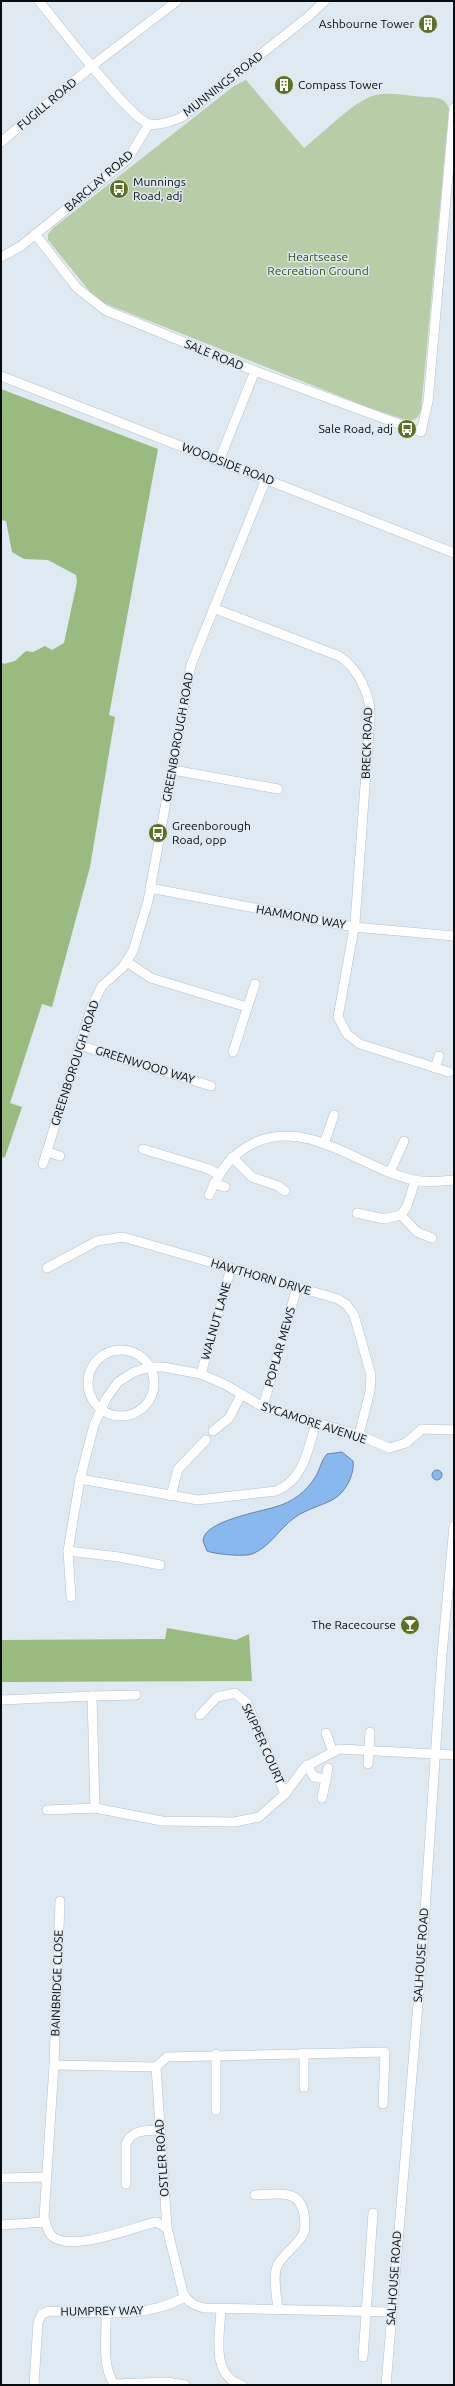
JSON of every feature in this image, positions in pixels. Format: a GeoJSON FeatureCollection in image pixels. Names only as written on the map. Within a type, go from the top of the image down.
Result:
{"type":"FeatureCollection","features":[{"type":"Feature","properties":{"kind":"street"},"geometry":{"type":"LineString","coordinates":[[39,1],[131,112],[149,124]]}},
{"type":"Feature","properties":{"kind":"street","name":"FUGILL ROAD"},"geometry":{"type":"LineString","coordinates":[[1,142],[177,1]]}},
{"type":"Feature","properties":{"kind":"street","name":"MUNNINGS ROAD"},"geometry":{"type":"LineString","coordinates":[[149,124],[171,121],[182,117],[309,16],[325,1]]}},
{"type":"Feature","properties":{"kind":"street","name":"SALE ROAD"},"geometry":{"type":"LineString","coordinates":[[35,234],[77,288],[105,310],[255,371],[424,433],[454,108]]}},
{"type":"Feature","properties":{"kind":"street","name":"BARCLAY ROAD"},"geometry":{"type":"LineString","coordinates":[[1,257],[13,252],[128,159],[149,124]]}},
{"type":"Feature","properties":{"kind":"street"},"geometry":{"type":"LineString","coordinates":[[219,461],[255,371]]}},
{"type":"Feature","properties":{"kind":"street","name":"WOODSIDE ROAD"},"geometry":{"type":"LineString","coordinates":[[1,376],[454,553]]}},
{"type":"Feature","properties":{"kind":"street","name":"GREENBOROUGH ROAD"},"geometry":{"type":"LineString","coordinates":[[43,1164],[79,1045],[96,995],[108,979],[127,962],[137,937],[150,888],[173,770],[191,665],[266,479]]}},
{"type":"Feature","properties":{"kind":"street","name":"BRECK ROAD"},"geometry":{"type":"LineString","coordinates":[[214,608],[339,656],[354,669],[368,699],[370,717],[354,927],[340,1006],[340,1024],[347,1034],[360,1044],[435,1068]]}},
{"type":"Feature","properties":{"kind":"street"},"geometry":{"type":"LineString","coordinates":[[173,770],[278,789]]}},
{"type":"Feature","properties":{"kind":"street","name":"HAMMOND WAY"},"geometry":{"type":"LineString","coordinates":[[150,888],[354,927],[454,936]]}},
{"type":"Feature","properties":{"kind":"street"},"geometry":{"type":"LineString","coordinates":[[127,962],[151,978],[247,1007]]}},
{"type":"Feature","properties":{"kind":"street"},"geometry":{"type":"LineString","coordinates":[[233,1052],[255,984]]}},
{"type":"Feature","properties":{"kind":"street","name":"GREENWOOD WAY"},"geometry":{"type":"LineString","coordinates":[[79,1045],[211,1086]]}},
{"type":"Feature","properties":{"kind":"street"},"geometry":{"type":"LineString","coordinates":[[439,1056],[435,1068],[449,1072]]}},
{"type":"Feature","properties":{"kind":"street"},"geometry":{"type":"LineString","coordinates":[[324,1144],[334,1115]]}},
{"type":"Feature","properties":{"kind":"street"},"geometry":{"type":"LineString","coordinates":[[209,1195],[218,1174],[232,1157],[245,1148],[275,1136],[301,1136],[415,1181],[454,1180]]}},
{"type":"Feature","properties":{"kind":"street"},"geometry":{"type":"LineString","coordinates":[[390,1172],[404,1141]]}},
{"type":"Feature","properties":{"kind":"street"},"geometry":{"type":"LineString","coordinates":[[143,1149],[209,1169],[218,1174]]}},
{"type":"Feature","properties":{"kind":"street"},"geometry":{"type":"LineString","coordinates":[[47,1152],[60,1156]]}},
{"type":"Feature","properties":{"kind":"street"},"geometry":{"type":"LineString","coordinates":[[232,1157],[252,1177],[278,1186],[285,1191]]}},
{"type":"Feature","properties":{"kind":"street"},"geometry":{"type":"LineString","coordinates":[[357,1213],[384,1219],[401,1215],[407,1206],[415,1181]]}},
{"type":"Feature","properties":{"kind":"street"},"geometry":{"type":"LineString","coordinates":[[214,1183],[225,1188]]}},
{"type":"Feature","properties":{"kind":"street"},"geometry":{"type":"LineString","coordinates":[[401,1215],[417,1232],[432,1238]]}},
{"type":"Feature","properties":{"kind":"street","name":"HAWTHORN DRIVE"},"geometry":{"type":"LineString","coordinates":[[47,1268],[97,1241],[115,1237],[130,1239],[338,1299],[347,1306],[354,1315],[372,1382],[359,1435]]}},
{"type":"Feature","properties":{"kind":"street","name":"WALNUT LANE"},"geometry":{"type":"LineString","coordinates":[[201,1374],[231,1268]]}},
{"type":"Feature","properties":{"kind":"street","name":"POPLAR MEWS"},"geometry":{"type":"LineString","coordinates":[[263,1407],[297,1287]]}},
{"type":"Feature","properties":{"kind":"street"},"geometry":{"type":"LineString","coordinates":[[130,1351],[142,1357],[150,1367],[154,1388],[149,1400],[140,1410],[120,1416],[101,1409],[92,1398],[88,1384],[91,1370],[99,1358],[111,1352],[130,1351]]}},
{"type":"Feature","properties":{"kind":"street","name":"SYCAMORE AVENUE"},"geometry":{"type":"LineString","coordinates":[[71,1598],[68,1551],[80,1479],[94,1425],[101,1409],[118,1382],[134,1372],[150,1367],[177,1369],[201,1374],[226,1385],[263,1407],[359,1435],[389,1448],[406,1443],[422,1429],[454,1430]]}},
{"type":"Feature","properties":{"kind":"street"},"geometry":{"type":"LineString","coordinates":[[213,1431],[229,1418],[241,1395]]}},
{"type":"Feature","properties":{"kind":"street"},"geometry":{"type":"LineString","coordinates":[[80,1479],[198,1500],[265,1494],[286,1487],[303,1465],[316,1423]]}},
{"type":"Feature","properties":{"kind":"street"},"geometry":{"type":"LineString","coordinates":[[171,1496],[178,1469],[206,1440]]}},
{"type":"Feature","properties":{"kind":"street","name":"SALHOUSE ROAD"},"geometry":{"type":"LineString","coordinates":[[386,2385],[422,1956],[437,1753],[443,1639],[454,1526]]}},
{"type":"Feature","properties":{"kind":"street"},"geometry":{"type":"LineString","coordinates":[[68,1551],[119,1557],[160,1565]]}},
{"type":"Feature","properties":{"kind":"street","name":"SKIPPER COURT"},"geometry":{"type":"LineString","coordinates":[[200,1715],[216,1697],[235,1693],[247,1703],[285,1794]]}},
{"type":"Feature","properties":{"kind":"street"},"geometry":{"type":"LineString","coordinates":[[1,1700],[136,1695]]}},
{"type":"Feature","properties":{"kind":"street"},"geometry":{"type":"LineString","coordinates":[[92,1696],[95,1808]]}},
{"type":"Feature","properties":{"kind":"street"},"geometry":{"type":"LineString","coordinates":[[326,1732],[332,1752]]}},
{"type":"Feature","properties":{"kind":"street"},"geometry":{"type":"LineString","coordinates":[[368,1764],[370,1732]]}},
{"type":"Feature","properties":{"kind":"street"},"geometry":{"type":"LineString","coordinates":[[48,1810],[95,1808],[162,1821],[234,1822],[259,1817],[285,1794],[307,1765],[339,1749],[454,1755]]}},
{"type":"Feature","properties":{"kind":"street"},"geometry":{"type":"LineString","coordinates":[[307,1765],[314,1777],[326,1779]]}},
{"type":"Feature","properties":{"kind":"street"},"geometry":{"type":"LineString","coordinates":[[322,1798],[328,1768]]}},
{"type":"Feature","properties":{"kind":"street","name":"BAINBRIDGE CLOSE"},"geometry":{"type":"LineString","coordinates":[[54,2065],[60,1901]]}},
{"type":"Feature","properties":{"kind":"street"},"geometry":{"type":"LineString","coordinates":[[167,2228],[156,2222],[84,2242],[63,2242],[52,2236],[45,2222],[46,2177],[54,2065],[156,2067],[166,2057],[216,2054],[385,2052],[383,2104]]}},
{"type":"Feature","properties":{"kind":"street"},"geometry":{"type":"LineString","coordinates":[[304,2053],[304,2086]]}},
{"type":"Feature","properties":{"kind":"street"},"geometry":{"type":"LineString","coordinates":[[216,2054],[216,2110]]}},
{"type":"Feature","properties":{"kind":"street","name":"OSTLER ROAD"},"geometry":{"type":"LineString","coordinates":[[156,2067],[167,2228],[185,2297]]}},
{"type":"Feature","properties":{"kind":"street"},"geometry":{"type":"LineString","coordinates":[[126,2184],[126,2144],[128,2139],[136,2132],[160,2130]]}},
{"type":"Feature","properties":{"kind":"street"},"geometry":{"type":"LineString","coordinates":[[1,2178],[46,2177]]}},
{"type":"Feature","properties":{"kind":"street"},"geometry":{"type":"LineString","coordinates":[[255,2195],[283,2194],[295,2197],[301,2201],[303,2207],[305,2221],[304,2234],[278,2264],[276,2272],[278,2310]]}},
{"type":"Feature","properties":{"kind":"street"},"geometry":{"type":"LineString","coordinates":[[363,2357],[373,2213]]}},
{"type":"Feature","properties":{"kind":"street"},"geometry":{"type":"LineString","coordinates":[[1,2225],[45,2222]]}},
{"type":"Feature","properties":{"kind":"street"},"geometry":{"type":"LineString","coordinates":[[185,2297],[195,2306],[221,2309],[392,2312]]}},
{"type":"Feature","properties":{"kind":"street","name":"HUMPREY WAY"},"geometry":{"type":"LineString","coordinates":[[34,2385],[38,2322],[42,2314],[49,2311],[106,2312],[153,2310],[172,2304],[185,2297]]}},
{"type":"Feature","properties":{"kind":"street"},"geometry":{"type":"LineString","coordinates":[[221,2309],[220,2358],[222,2369],[229,2378],[242,2385]]}},
{"type":"Feature","properties":{"kind":"street"},"geometry":{"type":"LineString","coordinates":[[106,2312],[107,2363],[109,2377],[114,2384],[167,2382],[185,2385]]}},
{"type":"Feature","properties":{"kind":"street"},"geometry":{"type":"LineString","coordinates":[[222,2385],[229,2378]]}},
{"type":"Feature","properties":{"kind":"green space","name":"Heartsease Recreation Ground"},"geometry":{"type":"Polygon","coordinates":[[[246,80],[304,148],[355,105],[372,96],[391,94],[439,98],[445,102],[449,109],[421,410],[414,420],[409,421],[370,408],[106,304],[90,292],[48,240],[48,234],[53,228],[234,86],[246,80]]]}},
{"type":"Feature","properties":{"kind":"green space"},"geometry":{"type":"Polygon","coordinates":[[[1,389],[158,449],[109,715],[115,717],[90,867],[52,1007],[42,1004],[10,1103],[22,1107],[5,1157],[1,1158],[1,662],[4,664],[15,661],[26,651],[33,652],[45,646],[52,650],[64,643],[77,582],[76,575],[48,560],[24,559],[12,552],[6,521],[1,520],[1,389]]]}},
{"type":"Feature","properties":{"kind":"green space"},"geometry":{"type":"Polygon","coordinates":[[[167,1628],[236,1640],[249,1634],[252,1681],[1,1682],[1,1640],[165,1639],[167,1628]]]}},
{"type":"Feature","properties":{"kind":"water"},"geometry":{"type":"Polygon","coordinates":[[[342,1452],[353,1461],[353,1470],[350,1480],[341,1493],[334,1499],[305,1511],[294,1518],[264,1547],[252,1554],[229,1555],[207,1551],[203,1541],[205,1534],[212,1528],[233,1518],[282,1505],[288,1502],[308,1487],[316,1476],[323,1459],[327,1454],[342,1452]]]}},
{"type":"Feature","properties":{"kind":"water"},"geometry":{"type":"Polygon","coordinates":[[[435,1470],[439,1470],[441,1471],[441,1479],[435,1480],[432,1477],[432,1473],[435,1470]]]}},
{"type":"Feature","properties":{"kind":"place","name":"Ashbourne Tower"},"geometry":{"type":"Point","coordinates":[428,24]}},
{"type":"Feature","properties":{"kind":"place","name":"Compass Tower"},"geometry":{"type":"Point","coordinates":[284,85]}},
{"type":"Feature","properties":{"kind":"place","name":"Munnings Road, adj"},"geometry":{"type":"Point","coordinates":[119,189]}},
{"type":"Feature","properties":{"kind":"place","name":"Sale Road, adj"},"geometry":{"type":"Point","coordinates":[407,429]}},
{"type":"Feature","properties":{"kind":"place","name":"Greenborough Road, opp"},"geometry":{"type":"Point","coordinates":[158,833]}},
{"type":"Feature","properties":{"kind":"place","name":"The Racecourse"},"geometry":{"type":"Point","coordinates":[410,1625]}}]}
